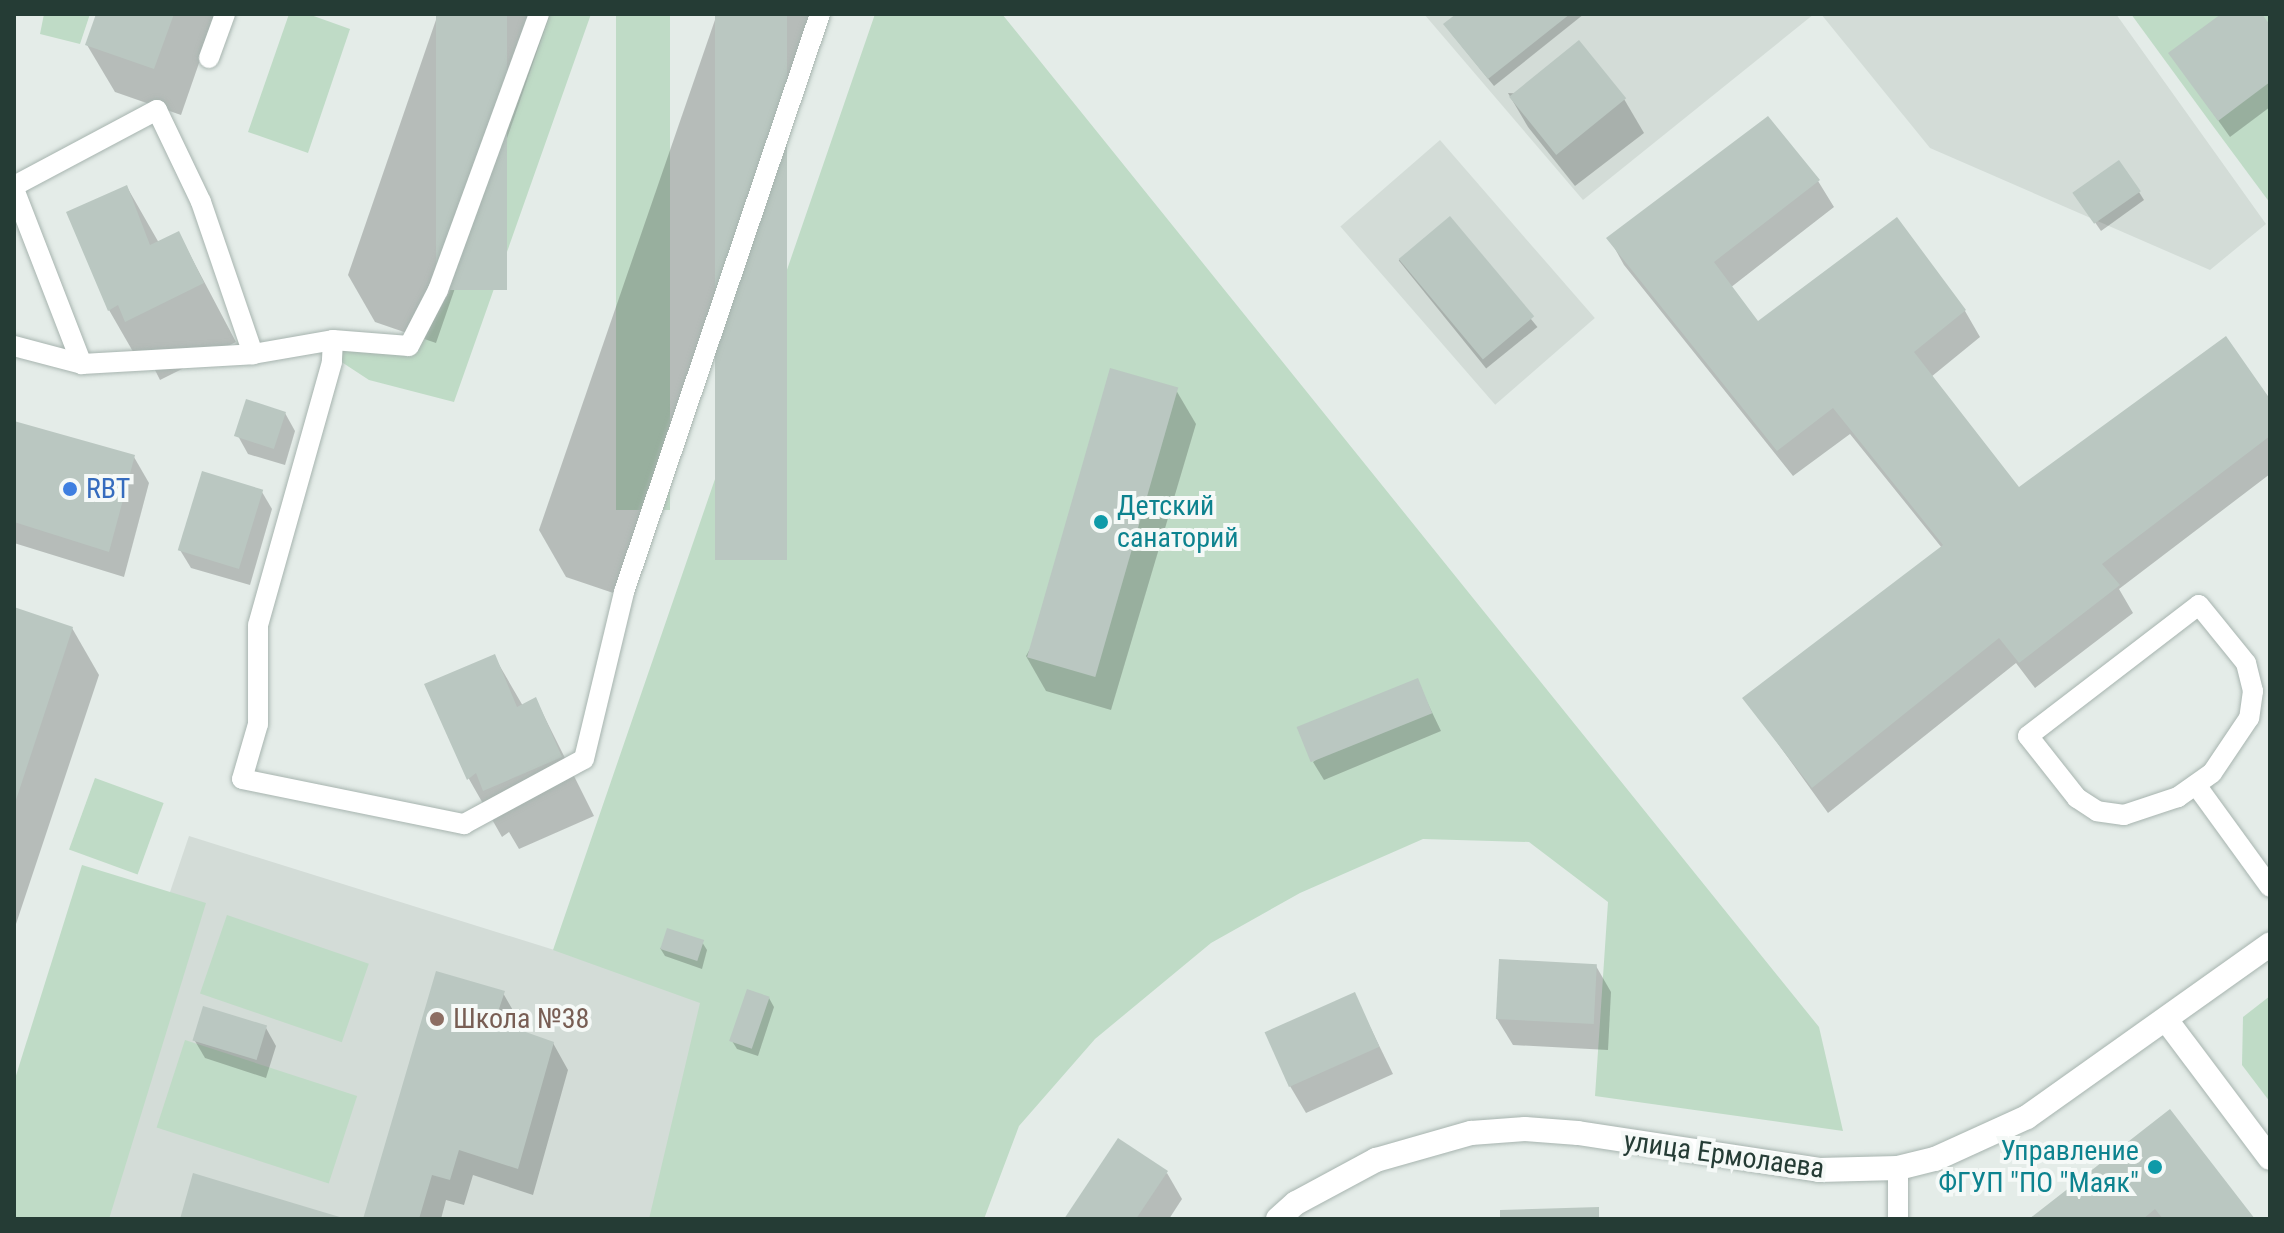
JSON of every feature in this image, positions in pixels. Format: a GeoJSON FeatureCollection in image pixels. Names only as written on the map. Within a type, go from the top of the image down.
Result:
{"type":"FeatureCollection","features":[{"type":"Feature","properties":{"kind":"street","name":"улица Ермолаева"},"geometry":{"type":"LineString","coordinates":[[1278,1219],[1296,1203],[1376,1160],[1471,1133],[1525,1129],[1578,1133],[1805,1169],[1898,1168],[1974,1144],[2027,1117],[2167,1021],[2270,944]]}},
{"type":"Feature","properties":{"kind":"street"},"geometry":{"type":"LineString","coordinates":[[2167,1021],[2270,1158]]}},
{"type":"Feature","properties":{"kind":"lane"},"geometry":{"type":"LineString","coordinates":[[209,58],[225,14]]}},
{"type":"Feature","properties":{"kind":"lane"},"geometry":{"type":"LineString","coordinates":[[14,346],[82,364],[253,354],[333,340],[409,346],[438,290],[539,14]]}},
{"type":"Feature","properties":{"kind":"lane"},"geometry":{"type":"LineString","coordinates":[[333,340],[332,362],[258,625],[258,724],[242,779],[464,824],[584,759],[624,592],[820,14]]}},
{"type":"Feature","properties":{"kind":"lane"},"geometry":{"type":"LineString","coordinates":[[82,364],[14,187],[157,110],[201,202],[253,354]]}},
{"type":"Feature","properties":{"kind":"lane"},"geometry":{"type":"LineString","coordinates":[[2199,605],[2246,663],[2253,691],[2249,718],[2229,754],[2196,785],[2156,809],[2124,815],[2097,811],[2077,798],[2028,736],[2199,605]]}},
{"type":"Feature","properties":{"kind":"lane"},"geometry":{"type":"LineString","coordinates":[[2196,785],[2270,887]]}},
{"type":"Feature","properties":{"kind":"lane"},"geometry":{"type":"LineString","coordinates":[[1898,1168],[1898,1219]]}},
{"type":"Feature","properties":{"kind":"shaded area"},"geometry":{"type":"Polygon","coordinates":[[[1424,14],[1814,14],[1583,200],[1424,14]]]}},
{"type":"Feature","properties":{"kind":"shaded area"},"geometry":{"type":"Polygon","coordinates":[[[1821,14],[2116,14],[2266,224],[2210,270],[1930,148],[1821,14]]]}},
{"type":"Feature","properties":{"kind":"shaded area"},"geometry":{"type":"Polygon","coordinates":[[[1440,140],[1595,318],[1495,405],[1340,227],[1440,140]]]}},
{"type":"Feature","properties":{"kind":"shaded area","name":"Школа №38"},"geometry":{"type":"Polygon","coordinates":[[[189,836],[711,999],[777,1219],[59,1219],[189,836]]]}},
{"type":"Feature","properties":{"kind":"green space"},"geometry":{"type":"Polygon","coordinates":[[[44,14],[90,14],[80,44],[40,34],[44,14]]]}},
{"type":"Feature","properties":{"kind":"green space"},"geometry":{"type":"Polygon","coordinates":[[[289,14],[308,14],[350,29],[308,153],[248,132],[289,14]]]}},
{"type":"Feature","properties":{"kind":"green space"},"geometry":{"type":"Polygon","coordinates":[[[546,14],[591,14],[454,402],[369,380],[340,361],[342,347],[418,347],[449,293],[546,14]]]}},
{"type":"Feature","properties":{"kind":"green space"},"geometry":{"type":"Polygon","coordinates":[[[616,14],[670,14],[670,510],[616,510],[616,14]]]}},
{"type":"Feature","properties":{"kind":"green space"},"geometry":{"type":"Polygon","coordinates":[[[875,14],[1002,14],[1819,1027],[1843,1131],[1595,1096],[1608,902],[1529,842],[1423,839],[1300,893],[1211,943],[1095,1039],[1019,1126],[984,1219],[649,1219],[700,1003],[553,950],[875,14]]]}},
{"type":"Feature","properties":{"kind":"green space"},"geometry":{"type":"Polygon","coordinates":[[[2131,14],[2270,14],[2270,203],[2210,122],[2131,14]]]}},
{"type":"Feature","properties":{"kind":"green space"},"geometry":{"type":"Polygon","coordinates":[[[95,778],[164,803],[138,874],[69,849],[95,778]]]}},
{"type":"Feature","properties":{"kind":"green space"},"geometry":{"type":"Polygon","coordinates":[[[82,865],[206,903],[109,1219],[14,1219],[14,1082],[82,865]]]}},
{"type":"Feature","properties":{"kind":"green space"},"geometry":{"type":"Polygon","coordinates":[[[227,915],[369,964],[342,1042],[200,993],[227,915]]]}},
{"type":"Feature","properties":{"kind":"green space"},"geometry":{"type":"Polygon","coordinates":[[[2270,996],[2270,1102],[2242,1065],[2243,1017],[2270,996]]]}},
{"type":"Feature","properties":{"kind":"green space"},"geometry":{"type":"Polygon","coordinates":[[[185,1040],[357,1096],[329,1183],[157,1127],[185,1040]]]}},
{"type":"Feature","properties":{"kind":"building"},"geometry":{"type":"Polygon","coordinates":[[[96,14],[174,14],[154,69],[85,45],[96,14]]]}},
{"type":"Feature","properties":{"kind":"building"},"geometry":{"type":"Polygon","coordinates":[[[436,14],[507,14],[507,290],[436,290],[436,14]]]}},
{"type":"Feature","properties":{"kind":"building"},"geometry":{"type":"Polygon","coordinates":[[[715,14],[787,14],[787,560],[715,560],[715,14]]]}},
{"type":"Feature","properties":{"kind":"building"},"geometry":{"type":"Polygon","coordinates":[[[1456,14],[1570,14],[1488,79],[1443,24],[1456,14]]]}},
{"type":"Feature","properties":{"kind":"building"},"geometry":{"type":"Polygon","coordinates":[[[2221,14],[2262,14],[2270,25],[2270,82],[2218,121],[2168,53],[2221,14]]]}},
{"type":"Feature","properties":{"kind":"building"},"geometry":{"type":"Polygon","coordinates":[[[1579,40],[1626,98],[1556,155],[1509,97],[1579,40]]]}},
{"type":"Feature","properties":{"kind":"building"},"geometry":{"type":"Polygon","coordinates":[[[1768,116],[1820,180],[1714,262],[1758,321],[1897,217],[1966,310],[1914,352],[2019,487],[2226,336],[2270,399],[2270,436],[2102,564],[2120,585],[2019,663],[1999,638],[1812,788],[1742,698],[1943,545],[1833,408],[1777,451],[1606,238],[1768,116]]]}},
{"type":"Feature","properties":{"kind":"building"},"geometry":{"type":"Polygon","coordinates":[[[2119,160],[2141,191],[2094,224],[2072,193],[2119,160]]]}},
{"type":"Feature","properties":{"kind":"building"},"geometry":{"type":"Polygon","coordinates":[[[127,185],[150,245],[179,231],[204,283],[125,322],[118,305],[108,311],[66,212],[127,185]]]}},
{"type":"Feature","properties":{"kind":"building"},"geometry":{"type":"Polygon","coordinates":[[[1450,216],[1534,316],[1483,359],[1399,259],[1450,216]]]}},
{"type":"Feature","properties":{"kind":"building","name":"Детский санаторий"},"geometry":{"type":"Polygon","coordinates":[[[1110,368],[1178,388],[1095,677],[1027,657],[1110,368]]]}},
{"type":"Feature","properties":{"kind":"building"},"geometry":{"type":"Polygon","coordinates":[[[246,399],[286,412],[274,449],[234,436],[246,399]]]}},
{"type":"Feature","properties":{"kind":"building","name":"RBT"},"geometry":{"type":"Polygon","coordinates":[[[14,421],[135,455],[109,552],[14,522],[14,421]]]}},
{"type":"Feature","properties":{"kind":"building"},"geometry":{"type":"Polygon","coordinates":[[[202,471],[263,490],[239,569],[178,550],[202,471]]]}},
{"type":"Feature","properties":{"kind":"building"},"geometry":{"type":"Polygon","coordinates":[[[14,607],[73,627],[15,803],[14,803],[14,607]]]}},
{"type":"Feature","properties":{"kind":"building"},"geometry":{"type":"Polygon","coordinates":[[[495,654],[517,707],[536,697],[562,757],[483,791],[476,773],[467,780],[424,684],[495,654]]]}},
{"type":"Feature","properties":{"kind":"building"},"geometry":{"type":"Polygon","coordinates":[[[1418,678],[1432,713],[1311,762],[1297,727],[1418,678]]]}},
{"type":"Feature","properties":{"kind":"building"},"geometry":{"type":"Polygon","coordinates":[[[667,928],[704,940],[697,961],[660,949],[667,928]]]}},
{"type":"Feature","properties":{"kind":"building"},"geometry":{"type":"Polygon","coordinates":[[[1499,959],[1597,964],[1594,1024],[1496,1019],[1499,959]]]}},
{"type":"Feature","properties":{"kind":"building"},"geometry":{"type":"Polygon","coordinates":[[[436,971],[505,991],[495,1021],[554,1042],[518,1169],[459,1150],[450,1180],[432,1175],[419,1219],[363,1219],[436,971]]]}},
{"type":"Feature","properties":{"kind":"building"},"geometry":{"type":"Polygon","coordinates":[[[747,989],[770,997],[752,1049],[729,1041],[747,989]]]}},
{"type":"Feature","properties":{"kind":"building"},"geometry":{"type":"Polygon","coordinates":[[[1355,992],[1379,1047],[1289,1087],[1265,1032],[1355,992]]]}},
{"type":"Feature","properties":{"kind":"building"},"geometry":{"type":"Polygon","coordinates":[[[203,1006],[267,1026],[257,1060],[192,1040],[203,1006]]]}},
{"type":"Feature","properties":{"kind":"building","name":"Управление ФГУП \"ПО \"Маяк\""},"geometry":{"type":"Polygon","coordinates":[[[2170,1109],[2255,1219],[2163,1219],[2155,1209],[2143,1219],[2029,1219],[2170,1109]]]}},
{"type":"Feature","properties":{"kind":"building"},"geometry":{"type":"Polygon","coordinates":[[[1118,1138],[1168,1171],[1136,1219],[1064,1219],[1118,1138]]]}},
{"type":"Feature","properties":{"kind":"building"},"geometry":{"type":"Polygon","coordinates":[[[193,1173],[343,1218],[180,1219],[193,1173]]]}},
{"type":"Feature","properties":{"kind":"building"},"geometry":{"type":"Polygon","coordinates":[[[1599,1207],[1599,1219],[1500,1219],[1500,1210],[1599,1207]]]}},
{"type":"Feature","properties":{"kind":"place","name":"RBT"},"geometry":{"type":"Point","coordinates":[70,489]}},
{"type":"Feature","properties":{"kind":"place","name":"Детский санаторий"},"geometry":{"type":"Point","coordinates":[1101,522]}},
{"type":"Feature","properties":{"kind":"place","name":"Школа №38"},"geometry":{"type":"Point","coordinates":[437,1019]}},
{"type":"Feature","properties":{"kind":"place","name":"Управление ФГУП \"ПО \"Маяк\""},"geometry":{"type":"Point","coordinates":[2155,1167]}}]}
